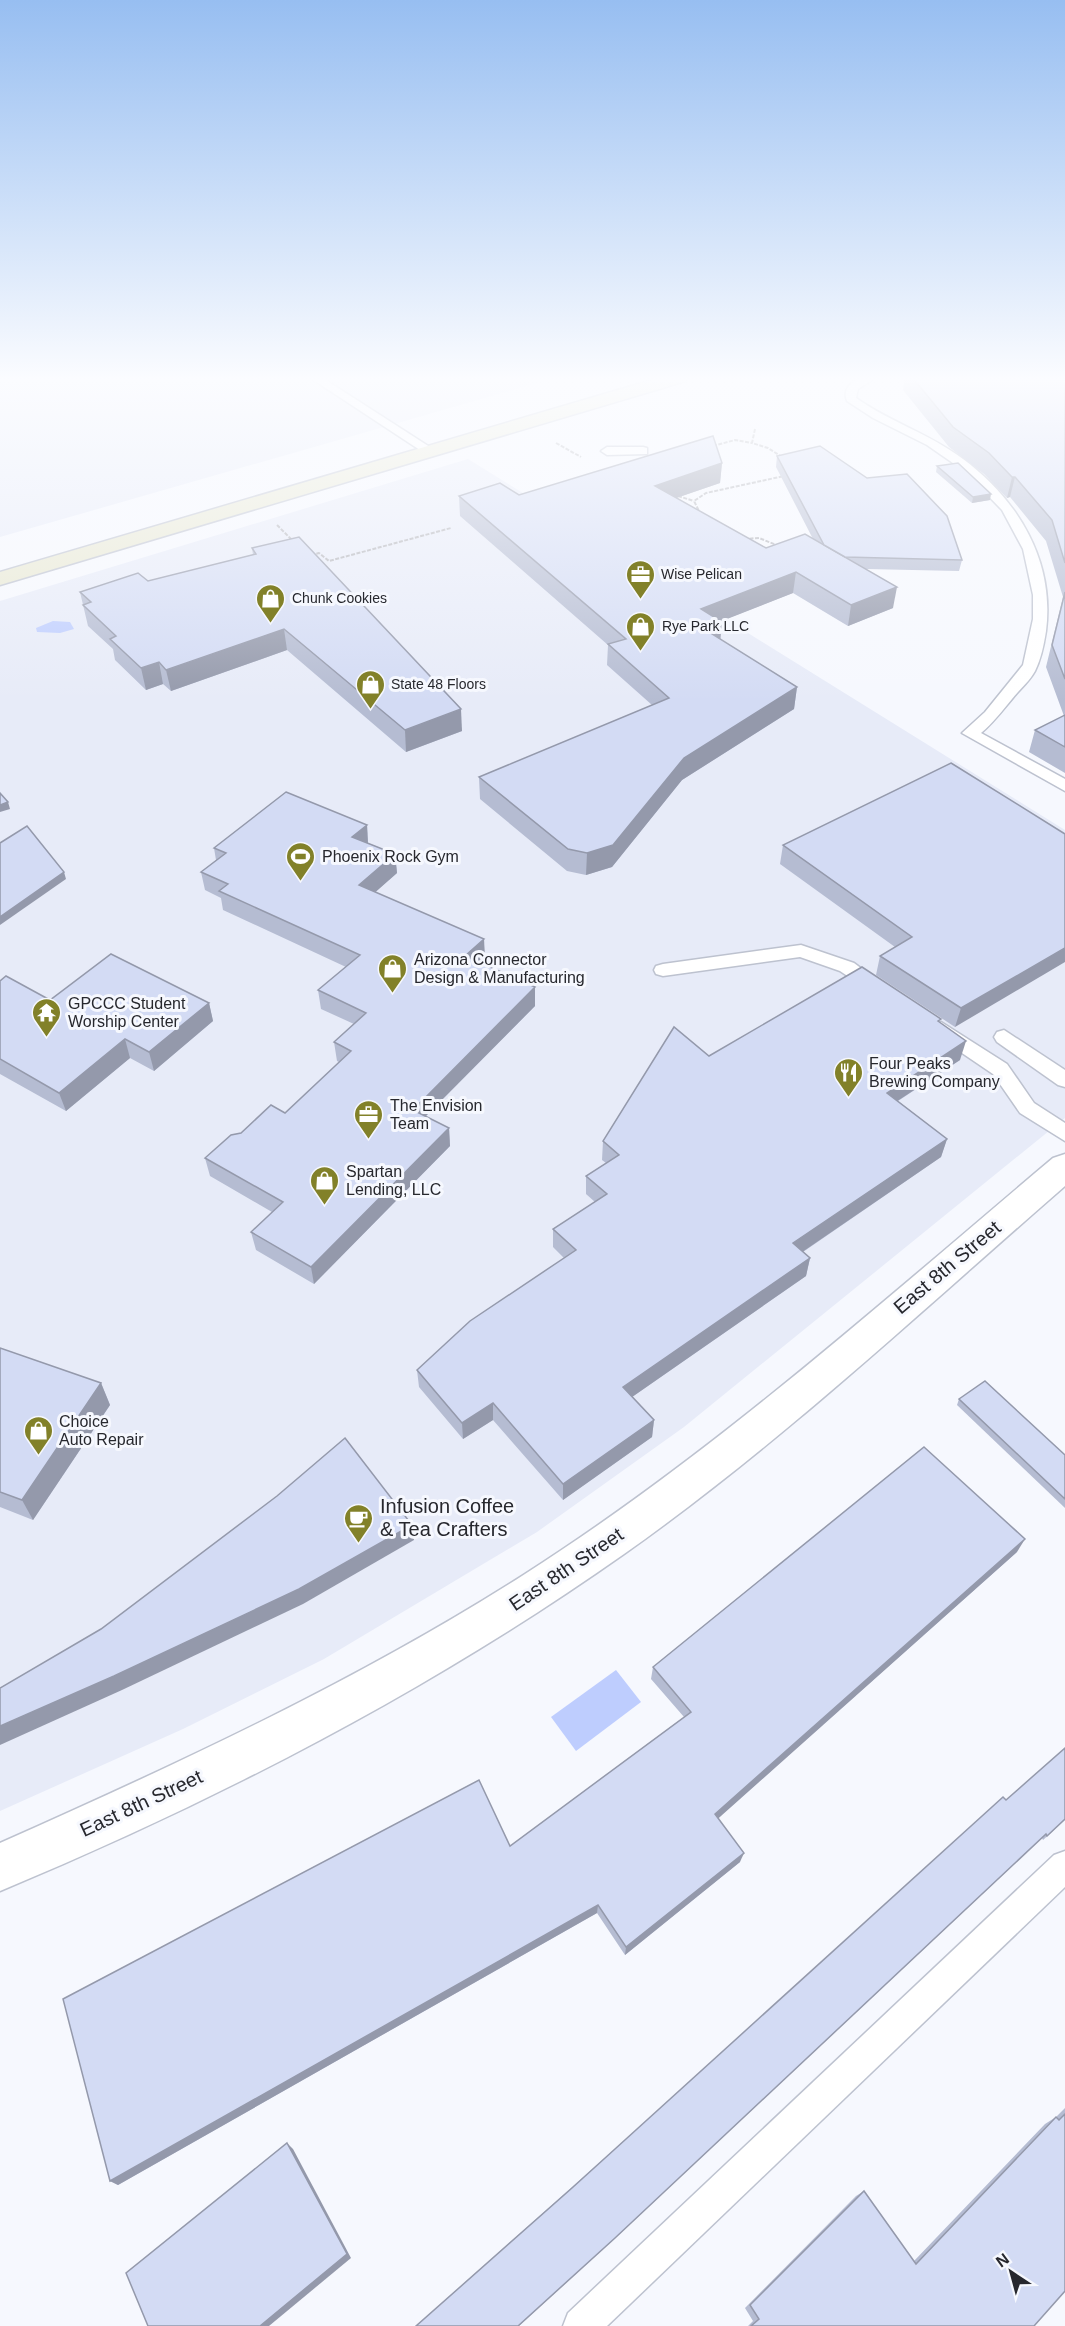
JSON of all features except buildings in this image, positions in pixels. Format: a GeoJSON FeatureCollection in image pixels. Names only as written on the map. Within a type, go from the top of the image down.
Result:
{"type":"FeatureCollection","features":[{"type":"Feature","properties":{"kind":"main road"},"geometry":{"type":"LineString","coordinates":[[0,579],[314,486]]}},
{"type":"Feature","properties":{"kind":"street","name":"East 8th Street"},"geometry":{"type":"LineString","coordinates":[[0,1867],[134,1808],[347,1703],[456,1641],[546,1584],[637,1521],[746,1438],[1065,1167]]}},
{"type":"Feature","properties":{"kind":"lane"},"geometry":{"type":"LineString","coordinates":[[987,486],[1028,540],[1042,593],[1041,630],[1029,668],[985,723],[970,733],[1065,786]]}},
{"type":"Feature","properties":{"kind":"lane"},"geometry":{"type":"LineString","coordinates":[[663,970],[801,951],[848,967],[895,999]]}},
{"type":"Feature","properties":{"kind":"lane"},"geometry":{"type":"LineString","coordinates":[[924,1018],[1000,1069],[1027,1108],[1065,1133]]}},
{"type":"Feature","properties":{"kind":"lane"},"geometry":{"type":"LineString","coordinates":[[1004,1037],[1065,1080]]}},
{"type":"Feature","properties":{"kind":"lane"},"geometry":{"type":"LineString","coordinates":[[581,2326],[1065,1866]]}},
{"type":"Feature","properties":{"kind":"path"},"geometry":{"type":"LineString","coordinates":[[694,501],[706,493],[740,486]]}},
{"type":"Feature","properties":{"kind":"path"},"geometry":{"type":"LineString","coordinates":[[669,493],[694,501],[703,521]]}},
{"type":"Feature","properties":{"kind":"path"},"geometry":{"type":"LineString","coordinates":[[276,525],[291,539]]}},
{"type":"Feature","properties":{"kind":"path"},"geometry":{"type":"LineString","coordinates":[[306,557],[319,554],[329,561],[451,528]]}},
{"type":"Feature","properties":{"kind":"path"},"geometry":{"type":"LineString","coordinates":[[738,542],[759,538],[783,547]]}},
{"type":"Feature","properties":{"kind":"shaded area"},"geometry":{"type":"Polygon","coordinates":[[[0,486],[179,486],[0,537],[0,486]]]}},
{"type":"Feature","properties":{"kind":"shaded area"},"geometry":{"type":"Polygon","coordinates":[[[381,486],[511,486],[1065,830],[1065,1118],[684,1427],[537,1532],[324,1659],[183,1729],[0,1811],[0,601],[381,486]]]}},
{"type":"Feature","properties":{"kind":"water"},"geometry":{"type":"Polygon","coordinates":[[[53,621],[70,622],[74,629],[60,633],[37,632],[36,628],[53,621]]]}},
{"type":"Feature","properties":{"kind":"water"},"geometry":{"type":"Polygon","coordinates":[[[616,1670],[641,1702],[576,1751],[551,1717],[616,1670]]]}},
{"type":"Feature","properties":{"kind":"place","name":"Wise Pelican"},"geometry":{"type":"Point","coordinates":[640,600]}},
{"type":"Feature","properties":{"kind":"place","name":"Chunk Cookies"},"geometry":{"type":"Point","coordinates":[271,624]}},
{"type":"Feature","properties":{"kind":"place","name":"Rye Park LLC"},"geometry":{"type":"Point","coordinates":[641,652]}},
{"type":"Feature","properties":{"kind":"place","name":"State 48 Floors"},"geometry":{"type":"Point","coordinates":[370,710]}},
{"type":"Feature","properties":{"kind":"place","name":"Phoenix Rock Gym"},"geometry":{"type":"Point","coordinates":[301,882]}},
{"type":"Feature","properties":{"kind":"place","name":"Arizona Connector Design & Manufacturing"},"geometry":{"type":"Point","coordinates":[393,994]}},
{"type":"Feature","properties":{"kind":"place","name":"GPCCC Student Worship Center"},"geometry":{"type":"Point","coordinates":[47,1038]}},
{"type":"Feature","properties":{"kind":"place","name":"Four Peaks Brewing Company"},"geometry":{"type":"Point","coordinates":[848,1098]}},
{"type":"Feature","properties":{"kind":"place","name":"The Envision Team"},"geometry":{"type":"Point","coordinates":[369,1140]}},
{"type":"Feature","properties":{"kind":"place","name":"Spartan Lending, LLC"},"geometry":{"type":"Point","coordinates":[325,1206]}},
{"type":"Feature","properties":{"kind":"place","name":"Choice Auto Repair"},"geometry":{"type":"Point","coordinates":[38,1456]}},
{"type":"Feature","properties":{"kind":"place","name":"Infusion Coffee & Tea Crafters"},"geometry":{"type":"Point","coordinates":[359,1544]}}]}
